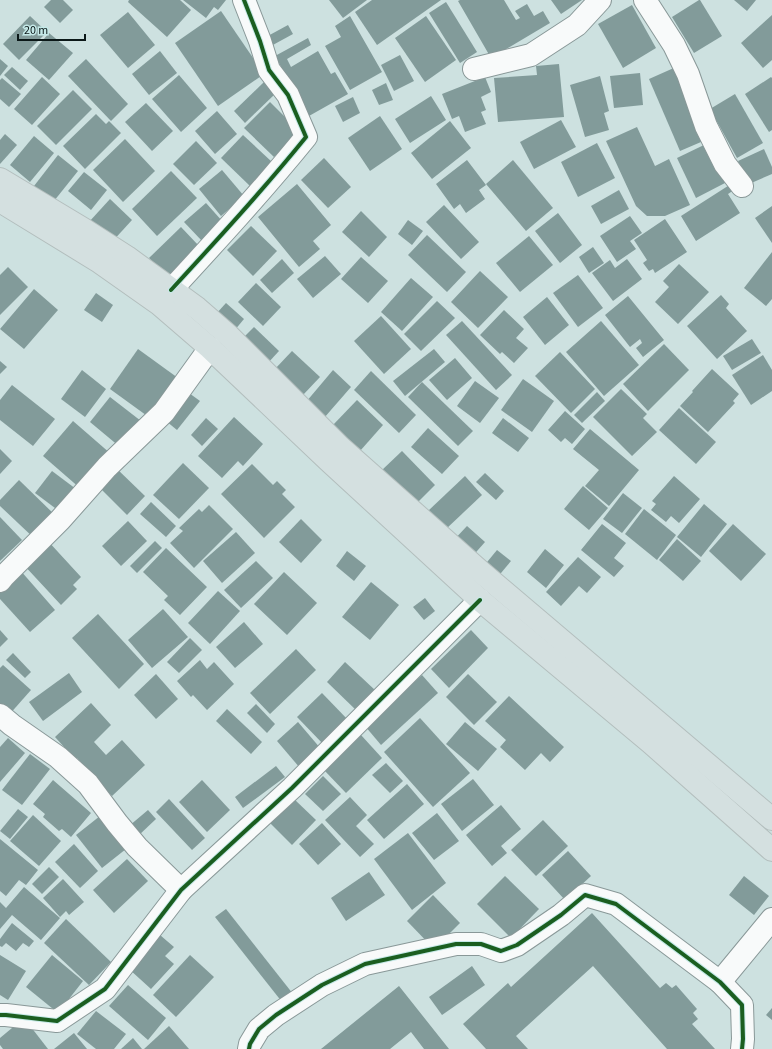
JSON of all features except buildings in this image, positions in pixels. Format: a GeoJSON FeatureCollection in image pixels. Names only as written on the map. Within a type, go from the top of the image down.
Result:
{"type":"FeatureCollection","features":[{"type":"Feature","properties":{"kind":"main road"},"geometry":{"type":"LineString","coordinates":[[0,179],[85,230],[198,308],[228,335],[340,447],[481,572],[772,819]]}},
{"type":"Feature","properties":{"kind":"main road"},"geometry":{"type":"LineString","coordinates":[[0,201],[98,261],[159,304],[210,348],[329,461],[480,600],[650,742],[772,850]]}},
{"type":"Feature","properties":{"kind":"street"},"geometry":{"type":"LineString","coordinates":[[171,290],[277,172],[306,136],[288,95],[269,70],[260,41],[244,0]]}},
{"type":"Feature","properties":{"kind":"street"},"geometry":{"type":"LineString","coordinates":[[474,69],[531,55],[577,25],[600,0]]}},
{"type":"Feature","properties":{"kind":"street"},"geometry":{"type":"LineString","coordinates":[[645,0],[674,45],[688,74],[706,126],[725,164],[742,186]]}},
{"type":"Feature","properties":{"kind":"street"},"geometry":{"type":"LineString","coordinates":[[0,581],[60,520],[107,467],[164,412],[210,348]]}},
{"type":"Feature","properties":{"kind":"street"},"geometry":{"type":"LineString","coordinates":[[0,1015],[57,1021],[105,990],[181,890],[292,788],[480,600]]}},
{"type":"Feature","properties":{"kind":"street"},"geometry":{"type":"LineString","coordinates":[[0,715],[58,757],[88,784],[116,823],[137,847],[181,890]]}},
{"type":"Feature","properties":{"kind":"street"},"geometry":{"type":"LineString","coordinates":[[249,1049],[250,1044],[259,1029],[276,1015],[322,985],[365,964],[456,944],[481,944],[501,951],[517,945],[561,915],[585,895],[616,904],[720,982],[742,1005],[742,1049]]}},
{"type":"Feature","properties":{"kind":"street"},"geometry":{"type":"LineString","coordinates":[[720,982],[772,919]]}},
{"type":"Feature","properties":{"kind":"cycle path"},"geometry":{"type":"LineString","coordinates":[[171,290],[257,196],[306,137],[288,95],[269,70],[260,41],[244,0]]}},
{"type":"Feature","properties":{"kind":"cycle path"},"geometry":{"type":"LineString","coordinates":[[0,1015],[57,1021],[105,989],[181,890],[292,788],[480,600]]}},
{"type":"Feature","properties":{"kind":"cycle path"},"geometry":{"type":"LineString","coordinates":[[249,1049],[250,1044],[259,1029],[276,1015],[322,985],[365,964],[456,944],[481,944],[501,951],[517,945],[561,915],[585,895],[616,904],[720,982],[742,1005],[742,1049]]}}]}
